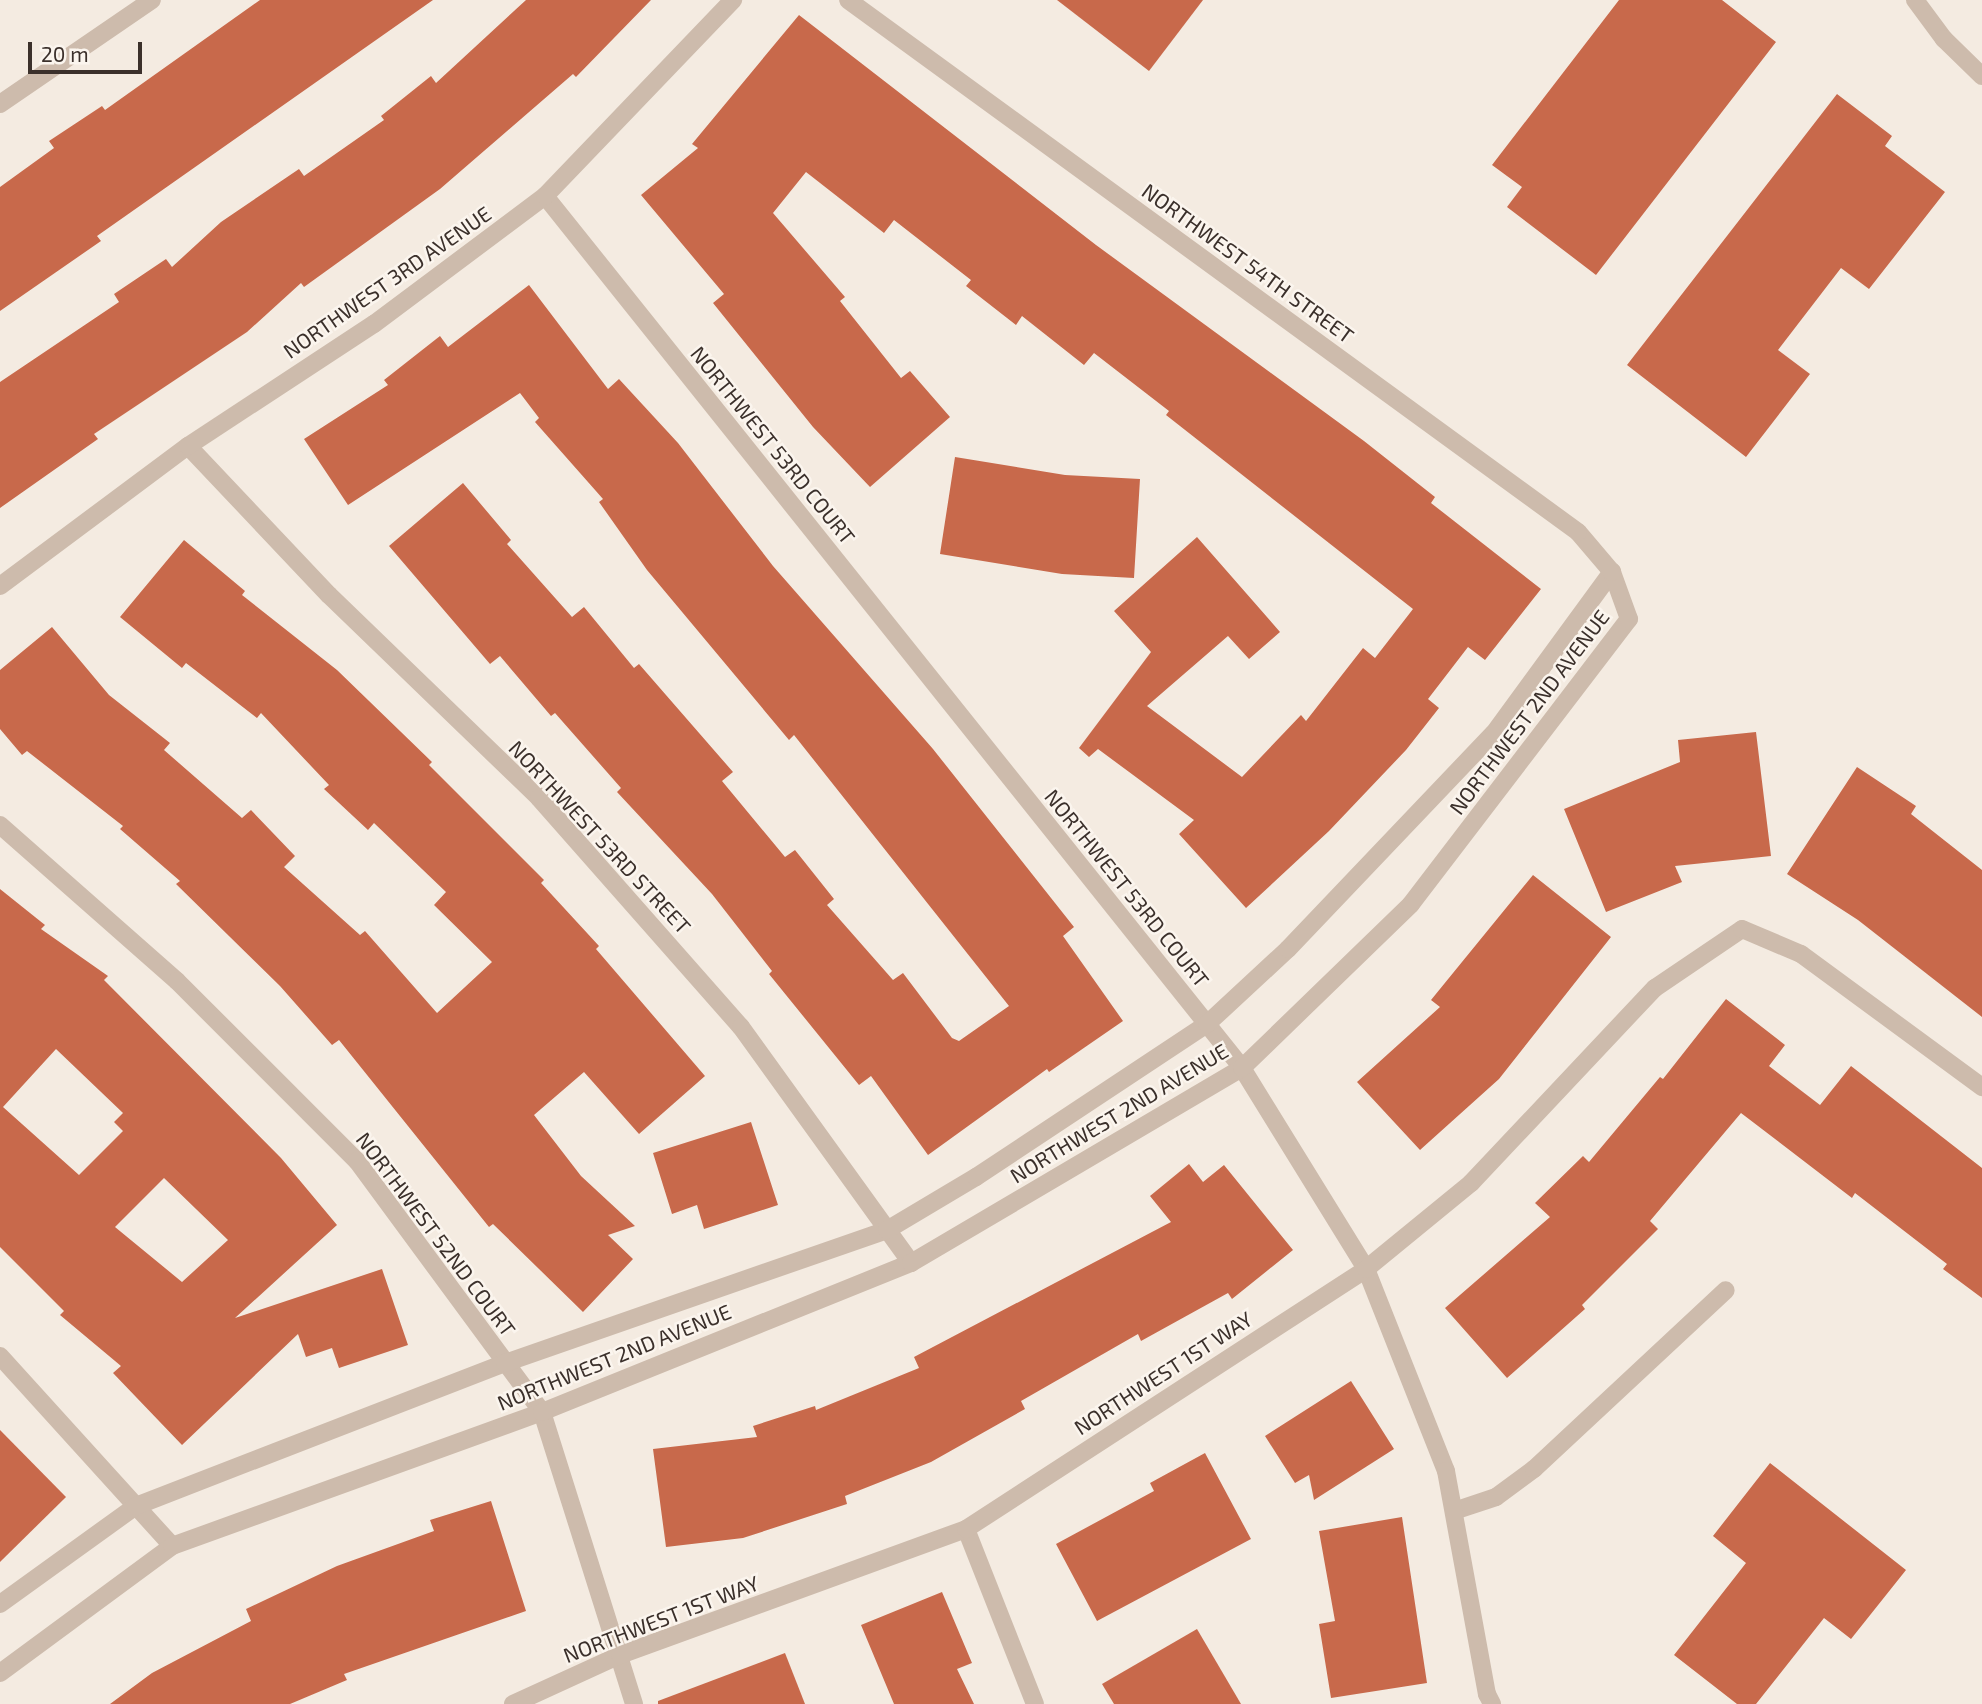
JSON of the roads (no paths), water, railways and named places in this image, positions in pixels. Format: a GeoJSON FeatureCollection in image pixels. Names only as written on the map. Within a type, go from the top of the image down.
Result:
{"type":"FeatureCollection","features":[{"type":"Feature","properties":{"kind":"street"},"geometry":{"type":"LineString","coordinates":[[0,104],[152,0]]}},
{"type":"Feature","properties":{"kind":"street","name":"NORTHWEST 3RD AVENUE"},"geometry":{"type":"LineString","coordinates":[[0,586],[188,446],[374,324],[545,196],[733,0]]}},
{"type":"Feature","properties":{"kind":"street","name":"NORTHWEST 54TH STREET"},"geometry":{"type":"LineString","coordinates":[[848,0],[1578,532],[1612,572]]}},
{"type":"Feature","properties":{"kind":"street"},"geometry":{"type":"LineString","coordinates":[[1915,0],[1944,39],[1982,76]]}},
{"type":"Feature","properties":{"kind":"street","name":"NORTHWEST 53RD COURT"},"geometry":{"type":"LineString","coordinates":[[545,196],[1242,1068],[1366,1269],[1446,1471],[1487,1694],[1492,1704]]}},
{"type":"Feature","properties":{"kind":"street","name":"NORTHWEST 53RD STREET"},"geometry":{"type":"LineString","coordinates":[[188,446],[329,595],[539,798],[741,1027],[911,1263]]}},
{"type":"Feature","properties":{"kind":"street","name":"NORTHWEST 2ND AVENUE"},"geometry":{"type":"LineString","coordinates":[[0,1604],[136,1506],[505,1363],[887,1230],[976,1177],[1207,1024],[1288,949],[1494,733],[1612,572]]}},
{"type":"Feature","properties":{"kind":"street","name":"NORTHWEST 2ND AVENUE"},"geometry":{"type":"LineString","coordinates":[[0,1673],[172,1546],[542,1412],[911,1263],[1242,1068],[1411,904],[1629,619],[1612,572]]}},
{"type":"Feature","properties":{"kind":"street","name":"NORTHWEST 52ND COURT"},"geometry":{"type":"LineString","coordinates":[[0,825],[177,981],[357,1161],[542,1412],[634,1704]]}},
{"type":"Feature","properties":{"kind":"street","name":"NORTHWEST 1ST WAY"},"geometry":{"type":"LineString","coordinates":[[513,1704],[620,1655],[966,1528],[1366,1269],[1471,1183],[1655,988],[1742,929],[1801,954],[1982,1087]]}},
{"type":"Feature","properties":{"kind":"street"},"geometry":{"type":"LineString","coordinates":[[1454,1511],[1496,1497],[1534,1469],[1726,1290]]}},
{"type":"Feature","properties":{"kind":"street"},"geometry":{"type":"LineString","coordinates":[[0,1356],[172,1546]]}},
{"type":"Feature","properties":{"kind":"street"},"geometry":{"type":"LineString","coordinates":[[966,1528],[1035,1704]]}}]}
